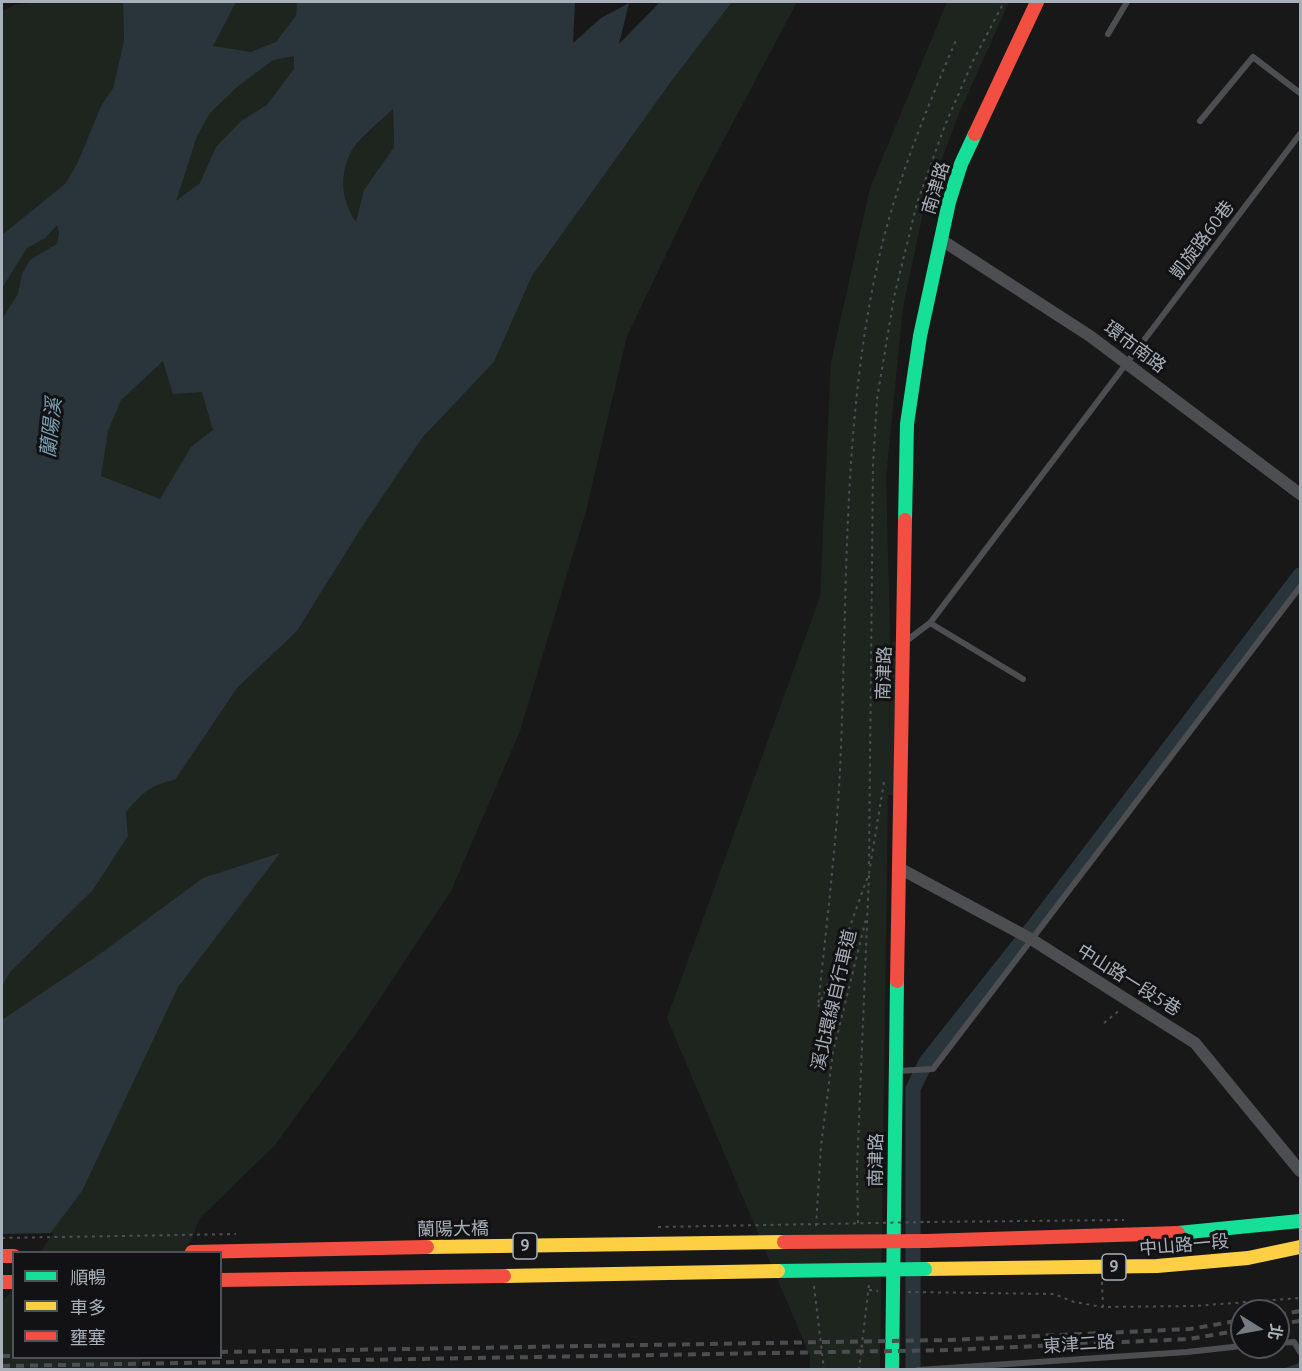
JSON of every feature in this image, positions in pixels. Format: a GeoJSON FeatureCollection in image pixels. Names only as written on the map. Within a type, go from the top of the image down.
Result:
{"type":"FeatureCollection","features":[{"type":"Feature","properties":{"kind":"main road","name":"南津路"},"geometry":{"type":"LineString","coordinates":[[892,1370],[907,424],[920,336],[940,239],[961,164],[1037,4]]}},
{"type":"Feature","properties":{"kind":"main road","name":"中山路一段"},"geometry":{"type":"LineString","coordinates":[[858,1241],[1123,1236],[1249,1228],[1300,1221]]}},
{"type":"Feature","properties":{"kind":"main road","name":"蘭陽大橋"},"geometry":{"type":"LineString","coordinates":[[222,1252],[858,1241]]}},
{"type":"Feature","properties":{"kind":"main road","name":"中山路一段"},"geometry":{"type":"LineString","coordinates":[[868,1276],[925,1269],[1157,1266],[1248,1258],[1300,1247]]}},
{"type":"Feature","properties":{"kind":"main road","name":"9"},"geometry":{"type":"LineString","coordinates":[[222,1280],[868,1276]]}},
{"type":"Feature","properties":{"kind":"street","name":"環市南路"},"geometry":{"type":"LineString","coordinates":[[940,239],[1090,336],[1300,495]]}},
{"type":"Feature","properties":{"kind":"street","name":"中山路一段5巷"},"geometry":{"type":"LineString","coordinates":[[899,868],[1029,938],[1195,1043],[1300,1171]]}},
{"type":"Feature","properties":{"kind":"lane"},"geometry":{"type":"LineString","coordinates":[[1107,34],[1127,2]]}},
{"type":"Feature","properties":{"kind":"lane"},"geometry":{"type":"LineString","coordinates":[[1200,122],[1253,57],[1300,93]]}},
{"type":"Feature","properties":{"kind":"lane","name":"凱旋路60巷"},"geometry":{"type":"LineString","coordinates":[[903,644],[930,623],[1300,134]]}},
{"type":"Feature","properties":{"kind":"lane"},"geometry":{"type":"LineString","coordinates":[[895,1071],[933,1069],[1029,938],[1300,586]]}},
{"type":"Feature","properties":{"kind":"lane"},"geometry":{"type":"LineString","coordinates":[[930,623],[1023,679]]}},
{"type":"Feature","properties":{"kind":"lane"},"geometry":{"type":"LineString","coordinates":[[1290,1342],[1294,1342],[1300,1352]]}},
{"type":"Feature","properties":{"kind":"lane","name":"東津二路"},"geometry":{"type":"LineString","coordinates":[[918,1370],[1230,1347]]}},
{"type":"Feature","properties":{"kind":"path"},"geometry":{"type":"LineString","coordinates":[[886,777],[882,786],[869,873],[837,963],[818,1007],[840,772],[850,458],[860,360],[878,261],[893,206],[927,108],[957,38]]}},
{"type":"Feature","properties":{"kind":"path","name":"溪北環線自行車道"},"geometry":{"type":"LineString","coordinates":[[816,1228],[821,1146],[833,1052],[868,912],[857,1169],[858,1223],[927,1222]]}},
{"type":"Feature","properties":{"kind":"path"},"geometry":{"type":"LineString","coordinates":[[1104,1023],[1130,1002]]}},
{"type":"Feature","properties":{"kind":"path"},"geometry":{"type":"LineString","coordinates":[[1101,1268],[1103,1307]]}},
{"type":"Feature","properties":{"kind":"path"},"geometry":{"type":"LineString","coordinates":[[859,1370],[869,1290],[868,1276]]}},
{"type":"Feature","properties":{"kind":"path"},"geometry":{"type":"LineString","coordinates":[[814,1280],[824,1370]]}},
{"type":"Feature","properties":{"kind":"path"},"geometry":{"type":"LineString","coordinates":[[869,1290],[879,1291]]}},
{"type":"Feature","properties":{"kind":"path"},"geometry":{"type":"LineString","coordinates":[[900,1292],[1054,1293],[1074,1302],[1103,1307],[1194,1306],[1300,1298]]}},
{"type":"Feature","properties":{"kind":"shaded area"},"geometry":{"type":"Polygon","coordinates":[[[39,2],[123,2],[124,41],[113,88],[101,106],[77,164],[65,184],[57,224],[59,232],[57,244],[2,391],[2,11],[14,5],[39,2]]]}},
{"type":"Feature","properties":{"kind":"shaded area"},"geometry":{"type":"Polygon","coordinates":[[[234,2],[452,2],[441,64],[316,110],[139,230],[191,80],[234,2]]]}},
{"type":"Feature","properties":{"kind":"shaded area"},"geometry":{"type":"Polygon","coordinates":[[[732,2],[797,2],[697,190],[627,336],[586,511],[520,731],[451,891],[363,1024],[275,1145],[200,1218],[186,1251],[12,1251],[12,1359],[142,1359],[137,1369],[2,1369],[2,949],[45,937],[93,890],[128,836],[126,812],[148,791],[159,784],[175,780],[237,688],[297,631],[360,530],[422,438],[494,362],[532,276],[670,83],[732,2]]]}},
{"type":"Feature","properties":{"kind":"shaded area"},"geometry":{"type":"Polygon","coordinates":[[[947,2],[1009,2],[961,109],[926,199],[903,307],[886,477],[890,629],[889,738],[892,641],[901,643],[896,795],[888,795],[880,1369],[810,1369],[810,1356],[667,1018],[820,597],[831,362],[870,188],[947,2]]]}},
{"type":"Feature","properties":{"kind":"shaded area"},"geometry":{"type":"Polygon","coordinates":[[[393,108],[394,147],[364,190],[357,222],[286,257],[351,150],[393,108]]]}},
{"type":"Feature","properties":{"kind":"shaded area"},"geometry":{"type":"Polygon","coordinates":[[[165,328],[250,429],[65,625],[83,424],[165,328]]]}},
{"type":"Feature","properties":{"kind":"water","name":"蘭陽溪"},"geometry":{"type":"Polygon","coordinates":[[[123,2],[236,2],[213,46],[251,52],[276,42],[296,16],[297,2],[575,2],[573,43],[601,18],[629,3],[619,44],[660,2],[732,2],[670,83],[532,276],[494,362],[422,438],[360,530],[297,631],[237,688],[175,780],[159,784],[148,791],[126,812],[128,836],[93,890],[10,972],[2,986],[2,319],[18,294],[22,274],[30,260],[57,244],[59,233],[57,225],[45,238],[27,248],[2,288],[2,235],[65,184],[77,164],[101,106],[113,88],[124,41],[123,2]],[[294,56],[273,60],[237,87],[210,113],[197,136],[176,201],[200,183],[216,147],[241,121],[267,105],[294,69],[294,56]],[[393,109],[351,152],[343,179],[347,205],[356,222],[364,190],[394,147],[393,109]],[[163,361],[121,400],[108,431],[101,476],[160,499],[191,447],[213,430],[202,392],[173,394],[163,361]]]}},
{"type":"Feature","properties":{"kind":"water"},"geometry":{"type":"Polygon","coordinates":[[[280,853],[178,987],[82,1191],[37,1251],[12,1251],[12,1260],[2,1299],[2,1020],[100,954],[203,878],[280,853]]]}},
{"type":"Feature","properties":{"kind":"pier"},"geometry":{"type":"Polygon","coordinates":[[[54,1233],[41,1251],[12,1251],[12,1290],[2,1302],[2,1234],[54,1233]]]}},
{"type":"Feature","properties":{"kind":"waterway"},"geometry":{"type":"LineString","coordinates":[[913,1370],[913,1089],[926,1062],[1033,927],[1300,575]]}},
{"type":"Feature","properties":{"kind":"waterway"},"geometry":{"type":"LineString","coordinates":[[1286,1370],[1300,1365]]}},
{"type":"Feature","properties":{"kind":"railway"},"geometry":{"type":"LineString","coordinates":[[1290,1313],[1300,1311]]}},
{"type":"Feature","properties":{"kind":"railway"},"geometry":{"type":"LineString","coordinates":[[1290,1322],[1300,1321]]}},
{"type":"Feature","properties":{"kind":"railway"},"geometry":{"type":"LineString","coordinates":[[222,1352],[950,1340],[1190,1329],[1230,1322]]}},
{"type":"Feature","properties":{"kind":"railway"},"geometry":{"type":"LineString","coordinates":[[2,1366],[951,1350],[1189,1339],[1230,1332]]}},
{"type":"Feature","properties":{"kind":"railway"},"geometry":{"type":"LineString","coordinates":[[2,1356],[12,1356]]}},
{"type":"Feature","properties":{"kind":"traffic: fast"},"geometry":{"type":"LineString","coordinates":[[905,520],[907,424],[920,336],[949,202],[961,164],[975,134]]}},
{"type":"Feature","properties":{"kind":"traffic: fast"},"geometry":{"type":"LineString","coordinates":[[892,1370],[897,981]]}},
{"type":"Feature","properties":{"kind":"traffic: fast"},"geometry":{"type":"LineString","coordinates":[[1178,1233],[1300,1221]]}},
{"type":"Feature","properties":{"kind":"traffic: fast"},"geometry":{"type":"LineString","coordinates":[[778,1271],[925,1269]]}},
{"type":"Feature","properties":{"kind":"traffic: slow"},"geometry":{"type":"LineString","coordinates":[[427,1247],[784,1242]]}},
{"type":"Feature","properties":{"kind":"traffic: slow"},"geometry":{"type":"LineString","coordinates":[[925,1269],[1157,1266],[1248,1258],[1300,1247]]}},
{"type":"Feature","properties":{"kind":"traffic: slow"},"geometry":{"type":"LineString","coordinates":[[504,1276],[778,1271]]}},
{"type":"Feature","properties":{"kind":"traffic: jam"},"geometry":{"type":"LineString","coordinates":[[975,134],[1037,2]]}},
{"type":"Feature","properties":{"kind":"traffic: jam"},"geometry":{"type":"LineString","coordinates":[[897,981],[905,520]]}},
{"type":"Feature","properties":{"kind":"traffic: jam"},"geometry":{"type":"LineString","coordinates":[[926,1241],[1178,1233]]}},
{"type":"Feature","properties":{"kind":"traffic: jam"},"geometry":{"type":"LineString","coordinates":[[784,1242],[926,1241]]}},
{"type":"Feature","properties":{"kind":"traffic: jam"},"geometry":{"type":"LineString","coordinates":[[222,1251],[427,1247]]}},
{"type":"Feature","properties":{"kind":"traffic: jam"},"geometry":{"type":"LineString","coordinates":[[2,1256],[12,1256]]}},
{"type":"Feature","properties":{"kind":"traffic: jam"},"geometry":{"type":"LineString","coordinates":[[222,1280],[504,1276]]}},
{"type":"Feature","properties":{"kind":"traffic: jam"},"geometry":{"type":"LineString","coordinates":[[2,1282],[12,1282]]}}]}
